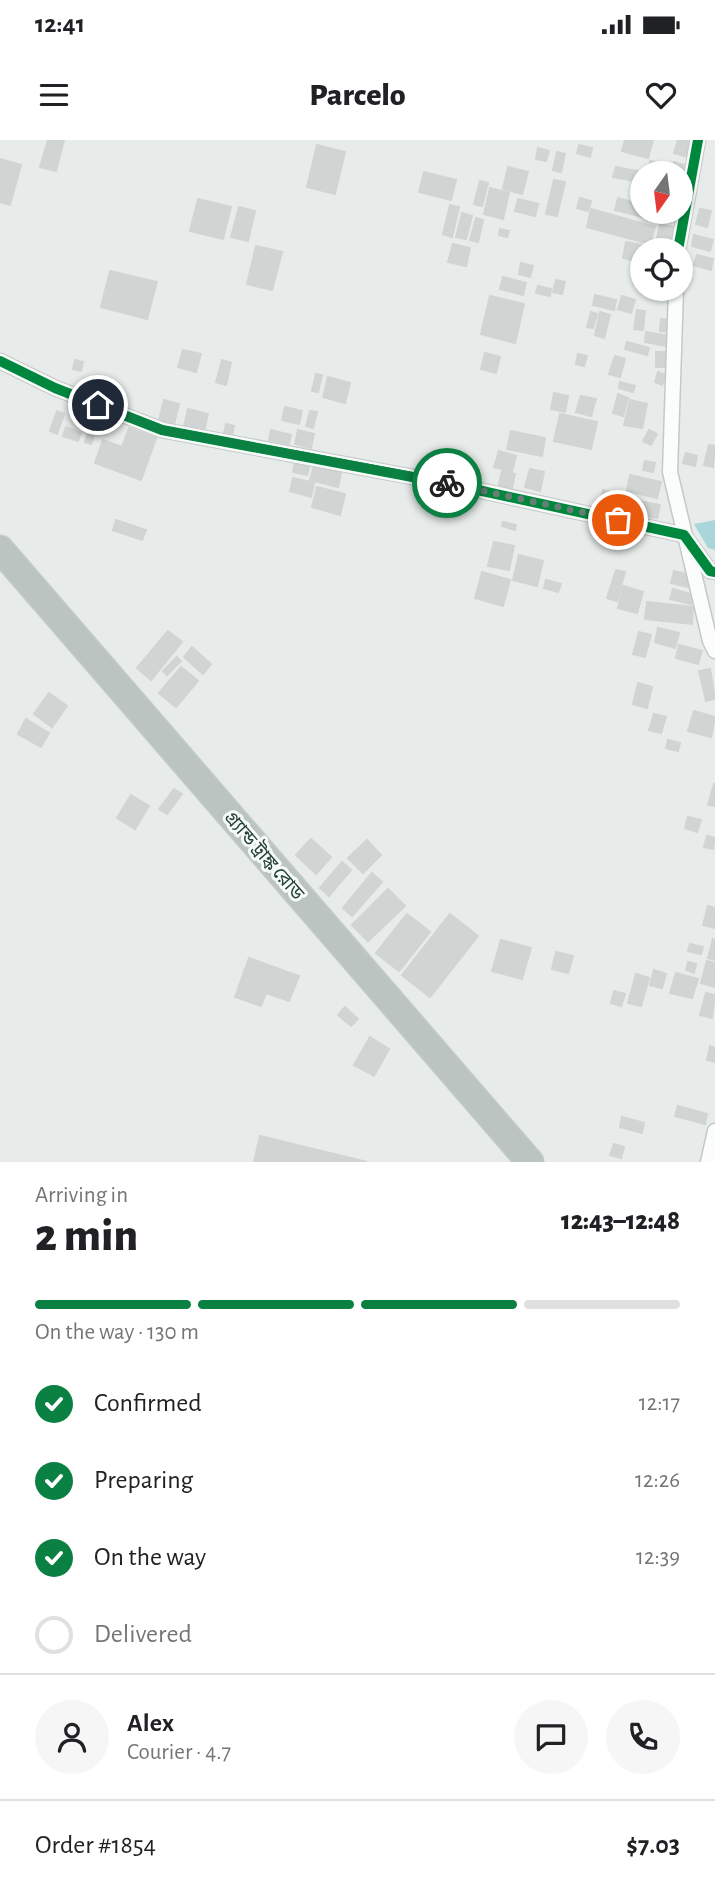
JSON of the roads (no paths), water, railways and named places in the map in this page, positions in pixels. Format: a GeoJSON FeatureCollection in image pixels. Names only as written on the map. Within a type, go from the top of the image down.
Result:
{"type":"FeatureCollection","features":[{"type":"Feature","properties":{"kind":"highway","name":"গ্র্যান্ড ট্রাঙ্ক রোড"},"geometry":{"type":"LineString","coordinates":[[0,549],[530,1162]]}},
{"type":"Feature","properties":{"kind":"street"},"geometry":{"type":"LineString","coordinates":[[680,238],[698,140]]}},
{"type":"Feature","properties":{"kind":"street"},"geometry":{"type":"LineString","coordinates":[[676,301],[670,472],[710,641],[715,651]]}},
{"type":"Feature","properties":{"kind":"street"},"geometry":{"type":"LineString","coordinates":[[0,361],[55,388],[162,430],[455,485],[684,535],[710,572],[715,572]]}},
{"type":"Feature","properties":{"kind":"street"},"geometry":{"type":"LineString","coordinates":[[708,1162],[715,1131]]}},
{"type":"Feature","properties":{"kind":"water"},"geometry":{"type":"Polygon","coordinates":[[[715,520],[715,550],[708,548],[694,524],[715,520]]]}}]}
